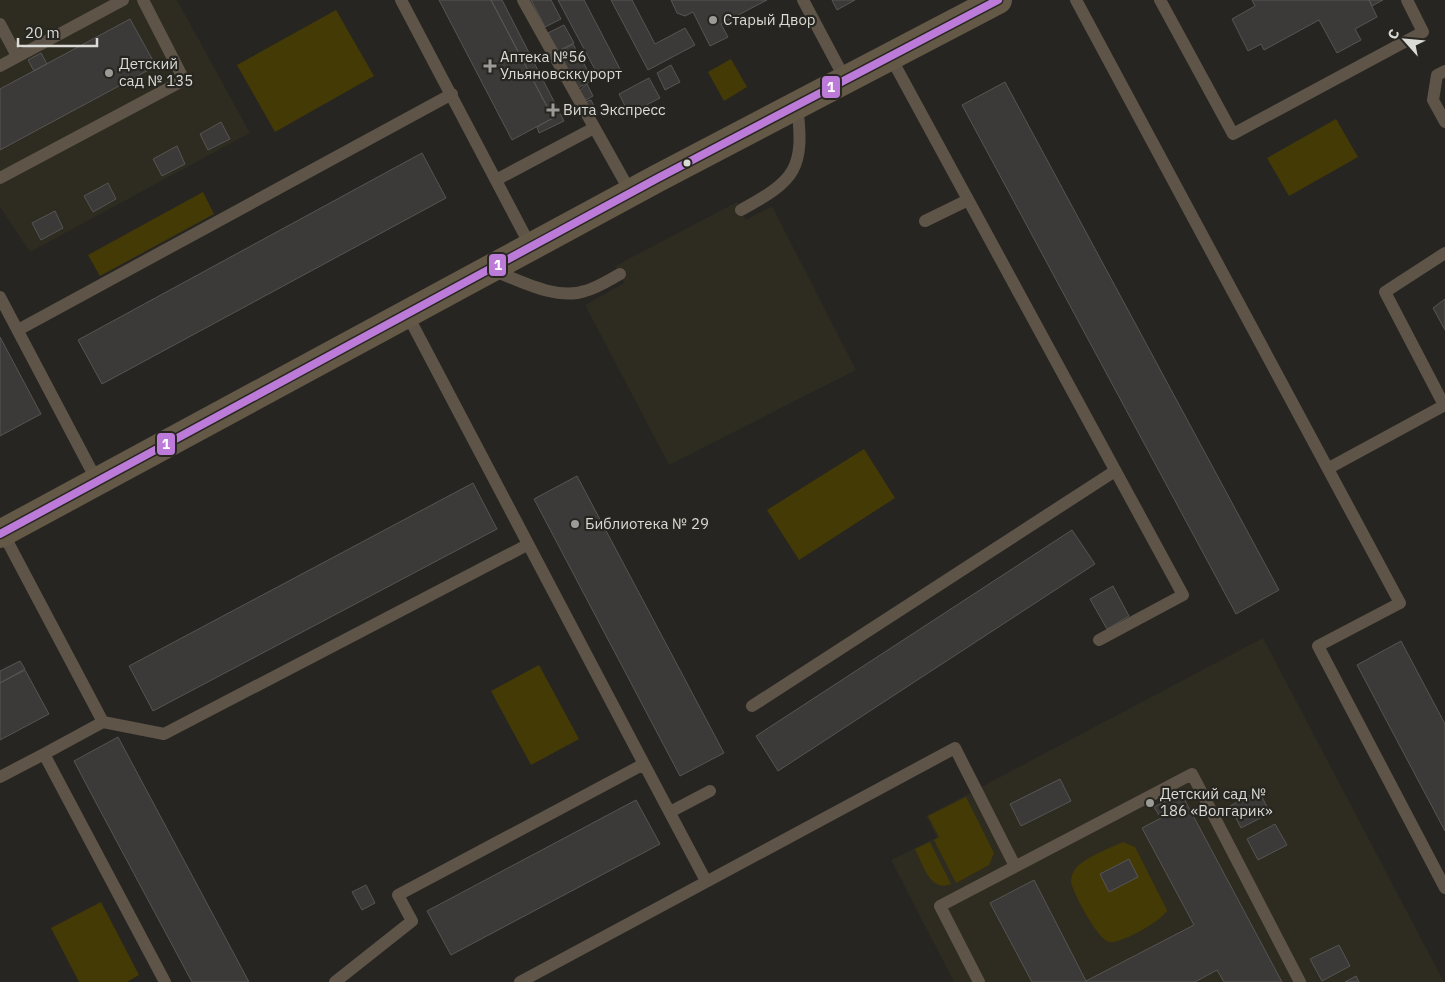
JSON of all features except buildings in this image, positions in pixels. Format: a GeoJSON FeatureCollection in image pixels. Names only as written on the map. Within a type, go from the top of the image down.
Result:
{"type":"FeatureCollection","features":[{"type":"Feature","properties":{"kind":"street"},"geometry":{"type":"LineString","coordinates":[[2,534],[631,193],[998,0]]}},
{"type":"Feature","properties":{"kind":"lane"},"geometry":{"type":"LineString","coordinates":[[0,66],[123,0]]}},
{"type":"Feature","properties":{"kind":"lane"},"geometry":{"type":"LineString","coordinates":[[0,178],[184,80],[142,0]]}},
{"type":"Feature","properties":{"kind":"lane"},"geometry":{"type":"LineString","coordinates":[[401,0],[531,247]]}},
{"type":"Feature","properties":{"kind":"lane"},"geometry":{"type":"LineString","coordinates":[[524,0],[631,193]]}},
{"type":"Feature","properties":{"kind":"lane"},"geometry":{"type":"LineString","coordinates":[[803,0],[845,79]]}},
{"type":"Feature","properties":{"kind":"lane"},"geometry":{"type":"LineString","coordinates":[[1076,0],[1400,603],[1318,646],[1445,888]]}},
{"type":"Feature","properties":{"kind":"lane"},"geometry":{"type":"LineString","coordinates":[[1160,0],[1233,134],[1424,32],[1406,0]]}},
{"type":"Feature","properties":{"kind":"lane"},"geometry":{"type":"LineString","coordinates":[[0,24],[17,56]]}},
{"type":"Feature","properties":{"kind":"lane"},"geometry":{"type":"LineString","coordinates":[[890,56],[1183,595],[1099,640]]}},
{"type":"Feature","properties":{"kind":"lane"},"geometry":{"type":"LineString","coordinates":[[1445,71],[1437,75],[1432,100],[1445,122]]}},
{"type":"Feature","properties":{"kind":"lane"},"geometry":{"type":"LineString","coordinates":[[18,330],[452,94]]}},
{"type":"Feature","properties":{"kind":"lane"},"geometry":{"type":"LineString","coordinates":[[741,210],[774,192],[785,182],[796,164],[800,136],[797,105]]}},
{"type":"Feature","properties":{"kind":"lane"},"geometry":{"type":"LineString","coordinates":[[496,180],[594,128]]}},
{"type":"Feature","properties":{"kind":"lane"},"geometry":{"type":"LineString","coordinates":[[924,221],[968,200]]}},
{"type":"Feature","properties":{"kind":"lane"},"geometry":{"type":"LineString","coordinates":[[1329,468],[1445,405],[1385,292],[1445,253]]}},
{"type":"Feature","properties":{"kind":"lane"},"geometry":{"type":"LineString","coordinates":[[490,269],[541,288],[569,294],[585,291],[620,274]]}},
{"type":"Feature","properties":{"kind":"lane"},"geometry":{"type":"LineString","coordinates":[[0,297],[97,481]]}},
{"type":"Feature","properties":{"kind":"lane"},"geometry":{"type":"LineString","coordinates":[[407,314],[527,545],[706,881]]}},
{"type":"Feature","properties":{"kind":"lane"},"geometry":{"type":"LineString","coordinates":[[752,706],[1116,471]]}},
{"type":"Feature","properties":{"kind":"lane"},"geometry":{"type":"LineString","coordinates":[[2,534],[103,722]]}},
{"type":"Feature","properties":{"kind":"lane"},"geometry":{"type":"LineString","coordinates":[[0,777],[103,722],[164,734],[527,545]]}},
{"type":"Feature","properties":{"kind":"lane"},"geometry":{"type":"LineString","coordinates":[[520,982],[955,748],[1015,866]]}},
{"type":"Feature","properties":{"kind":"lane"},"geometry":{"type":"LineString","coordinates":[[44,754],[166,982]]}},
{"type":"Feature","properties":{"kind":"lane"},"geometry":{"type":"LineString","coordinates":[[335,982],[412,921],[398,895],[644,764]]}},
{"type":"Feature","properties":{"kind":"lane"},"geometry":{"type":"LineString","coordinates":[[978,982],[940,906],[1192,774],[1300,982]]}},
{"type":"Feature","properties":{"kind":"lane"},"geometry":{"type":"LineString","coordinates":[[670,812],[710,791]]}},
{"type":"Feature","properties":{"kind":"shaded area","name":"Детский сад № 135"},"geometry":{"type":"Polygon","coordinates":[[[0,0],[177,0],[250,133],[30,252],[0,207],[0,0]]]}},
{"type":"Feature","properties":{"kind":"shaded area"},"geometry":{"type":"Polygon","coordinates":[[[336,10],[374,76],[275,132],[237,65],[336,10]]]}},
{"type":"Feature","properties":{"kind":"shaded area"},"geometry":{"type":"Polygon","coordinates":[[[731,59],[747,87],[724,101],[708,72],[731,59]]]}},
{"type":"Feature","properties":{"kind":"shaded area"},"geometry":{"type":"Polygon","coordinates":[[[1336,119],[1358,157],[1289,196],[1267,158],[1336,119]]]}},
{"type":"Feature","properties":{"kind":"shaded area"},"geometry":{"type":"Polygon","coordinates":[[[203,192],[214,214],[100,276],[88,255],[203,192]]]}},
{"type":"Feature","properties":{"kind":"shaded area"},"geometry":{"type":"Polygon","coordinates":[[[737,202],[746,220],[772,206],[856,370],[669,465],[585,305],[624,283],[615,266],[737,202]]]}},
{"type":"Feature","properties":{"kind":"shaded area"},"geometry":{"type":"Polygon","coordinates":[[[864,449],[895,498],[799,560],[767,510],[864,449]]]}},
{"type":"Feature","properties":{"kind":"shaded area","name":"Детский сад № 186 «Волгарик»"},"geometry":{"type":"Polygon","coordinates":[[[1263,638],[1444,982],[954,982],[891,860],[937,837],[926,816],[1263,638]]]}},
{"type":"Feature","properties":{"kind":"shaded area"},"geometry":{"type":"Polygon","coordinates":[[[539,665],[579,739],[531,765],[491,691],[539,665]]]}},
{"type":"Feature","properties":{"kind":"shaded area"},"geometry":{"type":"Polygon","coordinates":[[[966,797],[994,853],[989,865],[956,883],[934,840],[939,837],[928,816],[966,797]]]}},
{"type":"Feature","properties":{"kind":"shaded area"},"geometry":{"type":"Polygon","coordinates":[[[930,842],[951,884],[944,886],[932,881],[924,869],[915,849],[930,842]]]}},
{"type":"Feature","properties":{"kind":"shaded area"},"geometry":{"type":"Polygon","coordinates":[[[1123,842],[1135,847],[1167,910],[1158,920],[1141,931],[1122,940],[1109,942],[1104,939],[1093,925],[1081,905],[1071,879],[1074,871],[1082,862],[1123,842]]]}},
{"type":"Feature","properties":{"kind":"shaded area"},"geometry":{"type":"Polygon","coordinates":[[[101,902],[139,975],[127,982],[79,982],[51,928],[101,902]]]}},
{"type":"Feature","properties":{"kind":"transit line","name":"1"},"geometry":{"type":"LineString","coordinates":[[0,534],[658,178],[998,0]]}},
{"type":"Feature","properties":{"kind":"place","name":"Старый Двор"},"geometry":{"type":"Point","coordinates":[713,20]}},
{"type":"Feature","properties":{"kind":"place","name":"Аптека №56 Ульяновсккурорт"},"geometry":{"type":"Point","coordinates":[490,66]}},
{"type":"Feature","properties":{"kind":"place","name":"Детский сад № 135"},"geometry":{"type":"Point","coordinates":[109,73]}},
{"type":"Feature","properties":{"kind":"place","name":"Вита Экспресс"},"geometry":{"type":"Point","coordinates":[553,110]}},
{"type":"Feature","properties":{"kind":"place","name":"Библиотека № 29"},"geometry":{"type":"Point","coordinates":[575,524]}},
{"type":"Feature","properties":{"kind":"place","name":"Детский сад № 186 «Волгарик»"},"geometry":{"type":"Point","coordinates":[1150,803]}}]}
